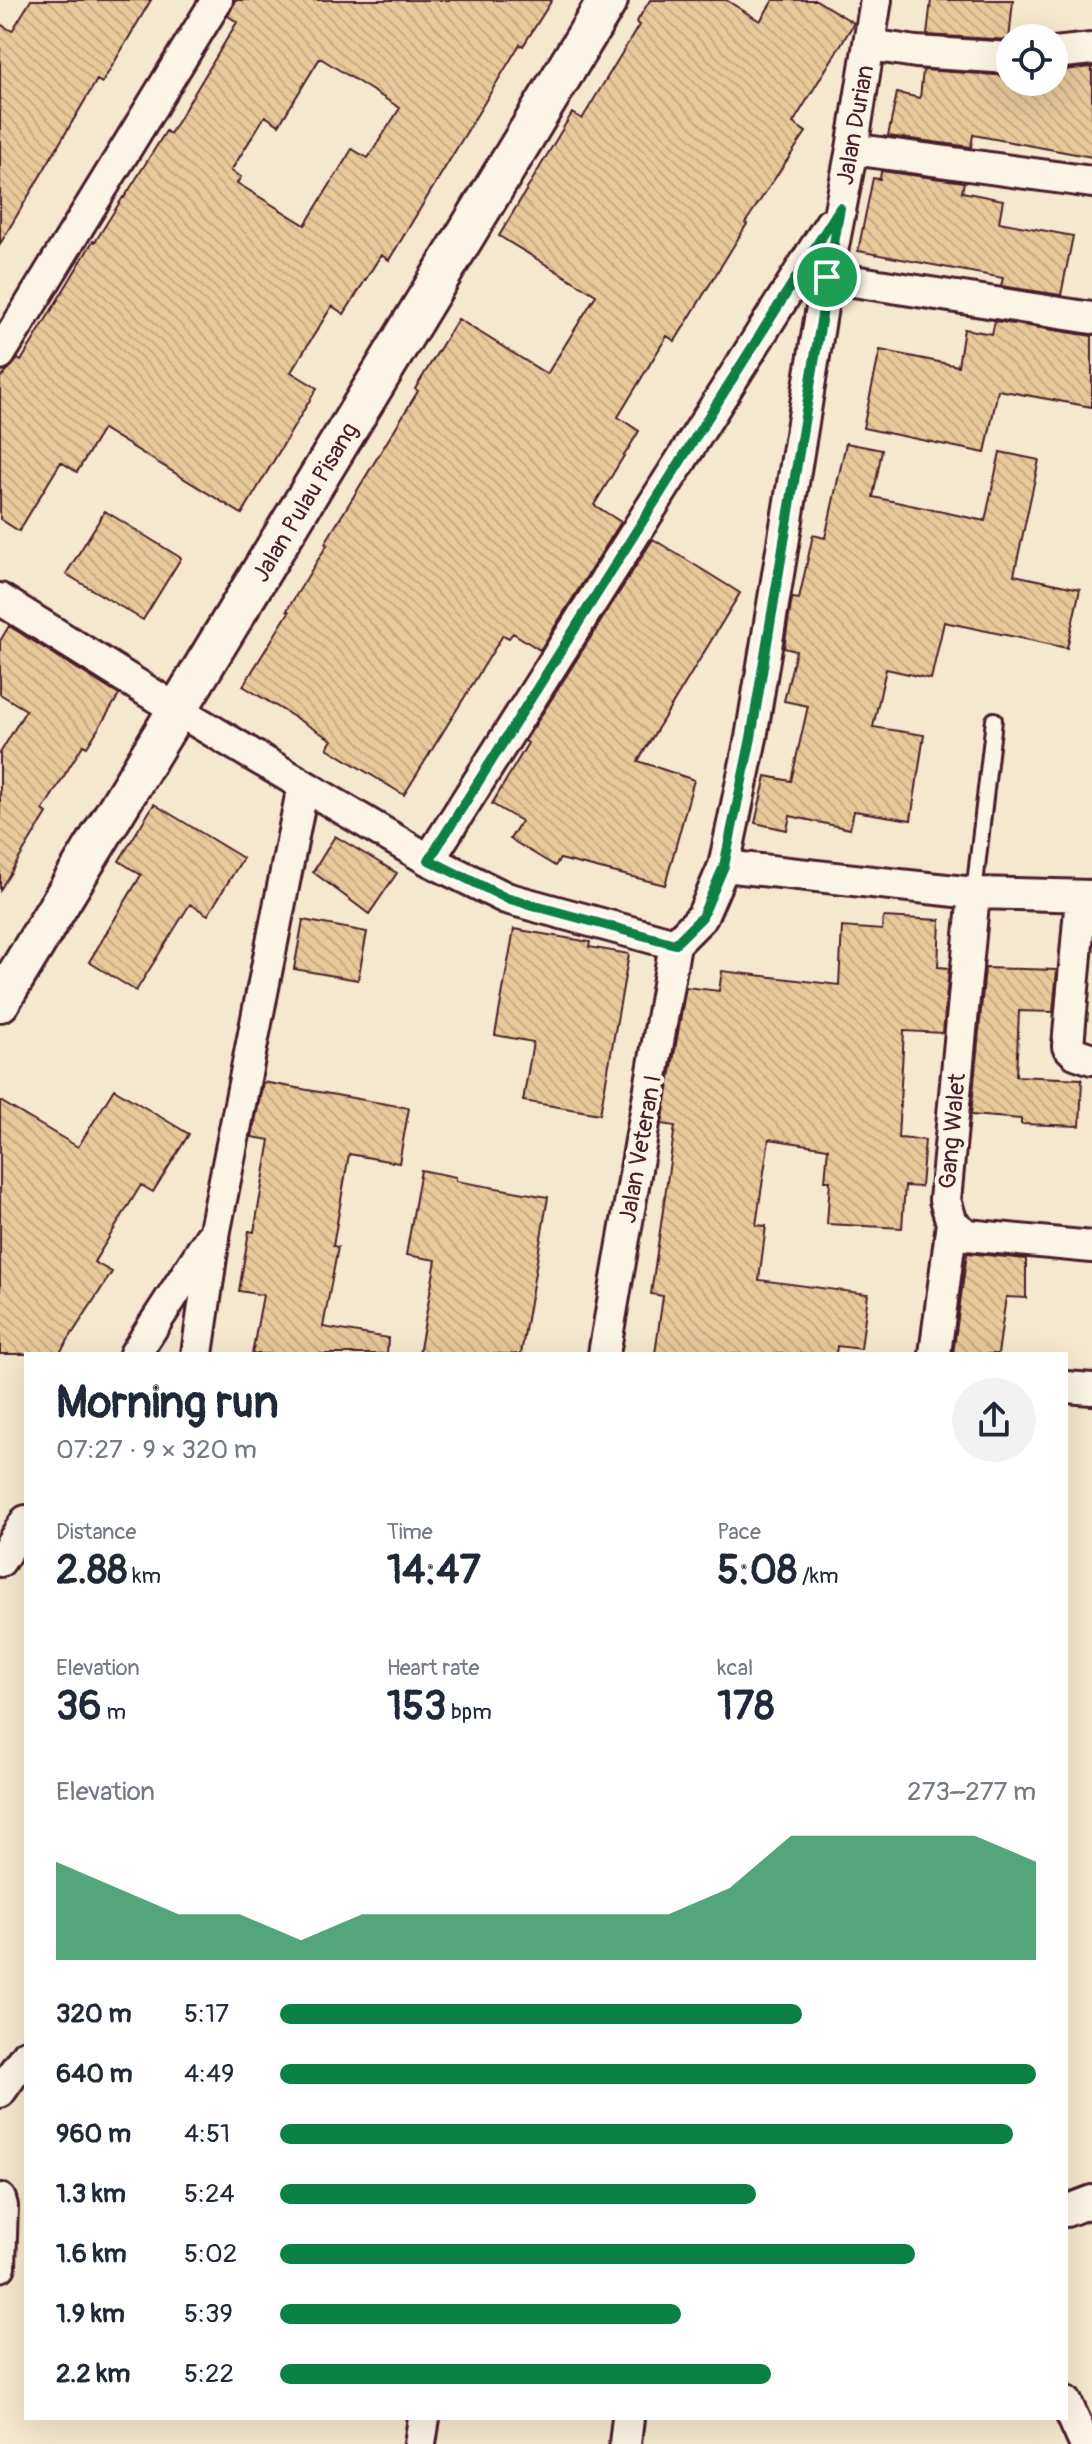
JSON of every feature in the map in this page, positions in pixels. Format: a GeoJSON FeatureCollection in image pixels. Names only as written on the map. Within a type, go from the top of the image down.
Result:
{"type":"FeatureCollection","features":[{"type":"Feature","properties":{"kind":"street"},"geometry":{"type":"LineString","coordinates":[[0,354],[217,0]]}},
{"type":"Feature","properties":{"kind":"street","name":"Jalan Pulau Pisang"},"geometry":{"type":"LineString","coordinates":[[0,1002],[608,0]]}},
{"type":"Feature","properties":{"kind":"street","name":"Jalan Durian"},"geometry":{"type":"LineString","coordinates":[[675,944],[702,917],[724,866],[751,738],[876,0]]}},
{"type":"Feature","properties":{"kind":"street"},"geometry":{"type":"LineString","coordinates":[[870,45],[916,52],[996,57]]}},
{"type":"Feature","properties":{"kind":"street"},"geometry":{"type":"LineString","coordinates":[[1068,52],[1092,49]]}},
{"type":"Feature","properties":{"kind":"street"},"geometry":{"type":"LineString","coordinates":[[852,149],[1092,182]]}},
{"type":"Feature","properties":{"kind":"street"},"geometry":{"type":"LineString","coordinates":[[429,860],[840,208]]}},
{"type":"Feature","properties":{"kind":"street"},"geometry":{"type":"LineString","coordinates":[[827,277],[1092,318]]}},
{"type":"Feature","properties":{"kind":"street"},"geometry":{"type":"LineString","coordinates":[[0,599],[179,711],[429,860],[506,898],[675,944]]}},
{"type":"Feature","properties":{"kind":"street"},"geometry":{"type":"LineString","coordinates":[[197,1352],[215,1230],[303,786]]}},
{"type":"Feature","properties":{"kind":"street"},"geometry":{"type":"LineString","coordinates":[[724,866],[974,893],[1086,896],[1068,1046],[1075,1053],[1092,1059]]}},
{"type":"Feature","properties":{"kind":"street","name":"Gang Walet"},"geometry":{"type":"LineString","coordinates":[[974,893],[945,1200],[952,1223],[967,1235],[1092,1247]]}},
{"type":"Feature","properties":{"kind":"street","name":"Jalan Veteran I"},"geometry":{"type":"LineString","coordinates":[[604,1352],[675,944]]}},
{"type":"Feature","properties":{"kind":"street"},"geometry":{"type":"LineString","coordinates":[[935,1352],[952,1223]]}},
{"type":"Feature","properties":{"kind":"street"},"geometry":{"type":"LineString","coordinates":[[136,1352],[215,1230]]}},
{"type":"Feature","properties":{"kind":"street"},"geometry":{"type":"LineString","coordinates":[[1068,1387],[1092,1389]]}},
{"type":"Feature","properties":{"kind":"street"},"geometry":{"type":"LineString","coordinates":[[0,1561],[24,1524]]}},
{"type":"Feature","properties":{"kind":"street"},"geometry":{"type":"LineString","coordinates":[[10,2088],[24,2059]]}},
{"type":"Feature","properties":{"kind":"street"},"geometry":{"type":"LineString","coordinates":[[0,2199],[0,2266]]}},
{"type":"Feature","properties":{"kind":"street"},"geometry":{"type":"LineString","coordinates":[[1068,2210],[1092,2201]]}},
{"type":"Feature","properties":{"kind":"street"},"geometry":{"type":"LineString","coordinates":[[1068,2406],[1085,2444]]}},
{"type":"Feature","properties":{"kind":"street"},"geometry":{"type":"LineString","coordinates":[[420,2444],[424,2420]]}},
{"type":"Feature","properties":{"kind":"street"},"geometry":{"type":"LineString","coordinates":[[625,2444],[628,2420]]}},
{"type":"Feature","properties":{"kind":"lane"},"geometry":{"type":"LineString","coordinates":[[974,893],[994,720]]}},
{"type":"Feature","properties":{"kind":"building"},"geometry":{"type":"Polygon","coordinates":[[[31,0],[151,0],[102,83],[97,80],[0,244],[0,24],[12,31],[31,0]]]}},
{"type":"Feature","properties":{"kind":"building"},"geometry":{"type":"Polygon","coordinates":[[[235,0],[552,0],[523,46],[520,44],[389,260],[381,255],[344,314],[332,306],[291,372],[317,388],[242,514],[103,429],[77,472],[61,462],[19,531],[0,519],[0,378],[18,359],[21,361],[93,241],[166,131],[170,134],[237,22],[228,16],[235,0]],[[320,58],[279,125],[265,116],[231,171],[241,177],[237,183],[305,225],[352,149],[368,158],[400,108],[320,58]]]}},
{"type":"Feature","properties":{"kind":"building"},"geometry":{"type":"Polygon","coordinates":[[[650,0],[726,0],[760,21],[773,0],[816,0],[854,23],[793,123],[806,132],[745,223],[675,341],[667,336],[618,417],[639,431],[594,505],[621,522],[540,650],[513,633],[509,638],[503,635],[404,795],[327,748],[332,740],[243,686],[458,319],[547,374],[596,295],[499,236],[572,113],[582,119],[639,25],[636,23],[650,0]]]}},
{"type":"Feature","properties":{"kind":"building"},"geometry":{"type":"Polygon","coordinates":[[[931,0],[1013,0],[1011,24],[996,24],[996,39],[927,35],[931,0]]]}},
{"type":"Feature","properties":{"kind":"building"},"geometry":{"type":"Polygon","coordinates":[[[1092,67],[1092,157],[973,135],[971,147],[888,136],[897,93],[920,98],[923,70],[996,75],[996,96],[1068,96],[1068,70],[1092,67]]]}},
{"type":"Feature","properties":{"kind":"building"},"geometry":{"type":"Polygon","coordinates":[[[881,171],[964,182],[962,192],[1003,200],[999,222],[1073,236],[1061,295],[1001,286],[1003,278],[858,251],[873,178],[880,179],[881,171]]]}},
{"type":"Feature","properties":{"kind":"building"},"geometry":{"type":"Polygon","coordinates":[[[995,321],[1092,336],[1092,407],[998,390],[985,453],[863,428],[880,350],[958,366],[964,329],[992,334],[995,321]]]}},
{"type":"Feature","properties":{"kind":"building"},"geometry":{"type":"Polygon","coordinates":[[[846,443],[882,450],[873,497],[985,521],[1000,452],[1039,460],[1014,575],[1080,589],[1067,648],[944,622],[931,679],[886,669],[873,727],[924,735],[911,820],[854,811],[850,829],[790,816],[787,830],[755,823],[766,776],[791,781],[808,706],[784,701],[796,651],[784,648],[792,598],[799,599],[813,535],[825,538],[846,443]]]}},
{"type":"Feature","properties":{"kind":"building"},"geometry":{"type":"Polygon","coordinates":[[[105,511],[181,558],[143,620],[66,574],[105,511]]]}},
{"type":"Feature","properties":{"kind":"building"},"geometry":{"type":"Polygon","coordinates":[[[653,539],[740,593],[638,761],[694,780],[665,885],[560,859],[555,866],[510,839],[521,821],[492,804],[528,743],[525,741],[653,539]]]}},
{"type":"Feature","properties":{"kind":"building"},"geometry":{"type":"Polygon","coordinates":[[[9,626],[119,695],[87,747],[83,745],[43,810],[47,813],[0,890],[0,753],[26,710],[0,694],[0,641],[9,626]]]}},
{"type":"Feature","properties":{"kind":"building"},"geometry":{"type":"Polygon","coordinates":[[[154,804],[243,858],[208,915],[190,904],[136,991],[89,962],[141,875],[119,861],[154,804]]]}},
{"type":"Feature","properties":{"kind":"building"},"geometry":{"type":"Polygon","coordinates":[[[335,836],[397,873],[369,914],[313,872],[335,836]]]}},
{"type":"Feature","properties":{"kind":"building"},"geometry":{"type":"Polygon","coordinates":[[[883,917],[940,920],[938,967],[949,968],[943,1033],[904,1031],[898,1138],[925,1140],[921,1187],[905,1186],[902,1228],[827,1224],[830,1181],[825,1181],[828,1148],[769,1139],[756,1225],[766,1226],[759,1280],[868,1294],[861,1349],[837,1346],[836,1352],[655,1352],[663,1296],[651,1294],[675,1126],[662,1124],[686,987],[719,991],[722,971],[839,985],[842,927],[882,930],[883,917]]]}},
{"type":"Feature","properties":{"kind":"building"},"geometry":{"type":"Polygon","coordinates":[[[303,920],[367,932],[358,980],[294,969],[303,920]]]}},
{"type":"Feature","properties":{"kind":"building"},"geometry":{"type":"Polygon","coordinates":[[[514,929],[590,942],[589,947],[629,954],[600,1114],[523,1101],[533,1042],[495,1035],[514,929]]]}},
{"type":"Feature","properties":{"kind":"building"},"geometry":{"type":"Polygon","coordinates":[[[985,968],[1057,970],[1053,1012],[1019,1011],[1016,1076],[1082,1079],[1080,1126],[1021,1124],[1021,1119],[971,1115],[985,968]]]}},
{"type":"Feature","properties":{"kind":"building"},"geometry":{"type":"Polygon","coordinates":[[[263,1082],[409,1108],[399,1163],[349,1154],[333,1246],[338,1247],[323,1327],[388,1338],[387,1352],[252,1352],[263,1295],[239,1291],[249,1231],[254,1232],[270,1140],[252,1137],[263,1082]]]}},
{"type":"Feature","properties":{"kind":"building"},"geometry":{"type":"Polygon","coordinates":[[[114,1089],[189,1134],[153,1192],[141,1185],[94,1262],[112,1272],[60,1352],[0,1354],[0,1101],[78,1147],[114,1089]]]}},
{"type":"Feature","properties":{"kind":"building"},"geometry":{"type":"Polygon","coordinates":[[[421,1170],[456,1177],[456,1181],[548,1197],[521,1352],[419,1352],[436,1260],[406,1255],[421,1170]]]}},
{"type":"Feature","properties":{"kind":"building"},"geometry":{"type":"Polygon","coordinates":[[[967,1253],[1026,1259],[1026,1298],[1006,1297],[998,1352],[953,1352],[967,1253]]]}},
{"type":"Feature","properties":{"kind":"route"},"geometry":{"type":"LineString","coordinates":[[840,208],[827,277],[751,738],[724,866],[702,917],[675,944],[506,898],[429,860],[840,208]]}}]}
